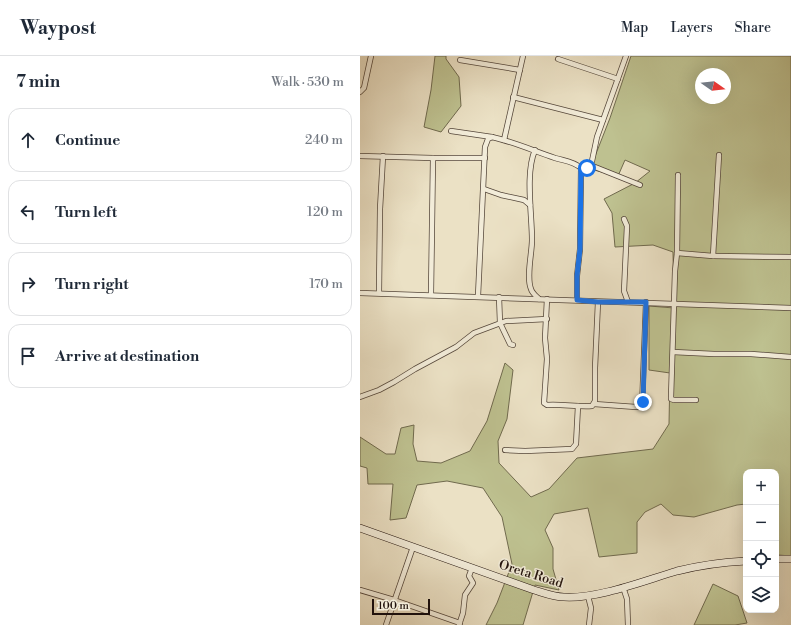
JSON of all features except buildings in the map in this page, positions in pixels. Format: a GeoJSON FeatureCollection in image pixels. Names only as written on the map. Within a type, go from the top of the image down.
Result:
{"type":"FeatureCollection","features":[{"type":"Feature","properties":{"kind":"street"},"geometry":{"type":"LineString","coordinates":[[360,92],[364,88],[371,56]]}},
{"type":"Feature","properties":{"kind":"street"},"geometry":{"type":"LineString","coordinates":[[504,140],[523,56]]}},
{"type":"Feature","properties":{"kind":"street"},"geometry":{"type":"LineString","coordinates":[[451,131],[504,140],[572,162],[581,168],[587,168],[590,165],[603,120],[626,56]]}},
{"type":"Feature","properties":{"kind":"street"},"geometry":{"type":"LineString","coordinates":[[558,59],[618,79]]}},
{"type":"Feature","properties":{"kind":"street"},"geometry":{"type":"LineString","coordinates":[[460,60],[520,70]]}},
{"type":"Feature","properties":{"kind":"street"},"geometry":{"type":"LineString","coordinates":[[513,97],[603,120]]}},
{"type":"Feature","properties":{"kind":"street"},"geometry":{"type":"LineString","coordinates":[[478,296],[485,146],[488,139],[492,137]]}},
{"type":"Feature","properties":{"kind":"street"},"geometry":{"type":"LineString","coordinates":[[528,298],[531,289],[529,272],[532,242],[531,168],[535,150]]}},
{"type":"Feature","properties":{"kind":"street"},"geometry":{"type":"LineString","coordinates":[[713,256],[719,155]]}},
{"type":"Feature","properties":{"kind":"street"},"geometry":{"type":"LineString","coordinates":[[360,156],[485,158]]}},
{"type":"Feature","properties":{"kind":"street"},"geometry":{"type":"LineString","coordinates":[[379,292],[383,156]]}},
{"type":"Feature","properties":{"kind":"street"},"geometry":{"type":"LineString","coordinates":[[431,294],[433,158]]}},
{"type":"Feature","properties":{"kind":"street"},"geometry":{"type":"LineString","coordinates":[[590,165],[640,185]]}},
{"type":"Feature","properties":{"kind":"street"},"geometry":{"type":"LineString","coordinates":[[577,300],[577,276],[580,249],[581,168]]}},
{"type":"Feature","properties":{"kind":"street"},"geometry":{"type":"LineString","coordinates":[[678,174],[672,399],[696,400]]}},
{"type":"Feature","properties":{"kind":"street"},"geometry":{"type":"LineString","coordinates":[[484,189],[501,195],[524,200],[531,207]]}},
{"type":"Feature","properties":{"kind":"street"},"geometry":{"type":"LineString","coordinates":[[624,219],[627,226],[624,291],[628,302]]}},
{"type":"Feature","properties":{"kind":"street"},"geometry":{"type":"LineString","coordinates":[[677,253],[713,256],[791,257]]}},
{"type":"Feature","properties":{"kind":"street"},"geometry":{"type":"LineString","coordinates":[[531,289],[539,299]]}},
{"type":"Feature","properties":{"kind":"street"},"geometry":{"type":"LineString","coordinates":[[360,292],[791,308]]}},
{"type":"Feature","properties":{"kind":"street"},"geometry":{"type":"LineString","coordinates":[[499,297],[500,323],[510,344],[513,345]]}},
{"type":"Feature","properties":{"kind":"street"},"geometry":{"type":"LineString","coordinates":[[547,299],[544,403],[547,405],[567,404],[578,406],[592,406],[594,404],[636,407],[642,406],[646,302]]}},
{"type":"Feature","properties":{"kind":"street"},"geometry":{"type":"LineString","coordinates":[[594,404],[598,302]]}},
{"type":"Feature","properties":{"kind":"street"},"geometry":{"type":"LineString","coordinates":[[360,397],[379,390],[394,382],[456,347],[474,333],[500,323],[513,320],[547,319]]}},
{"type":"Feature","properties":{"kind":"street"},"geometry":{"type":"LineString","coordinates":[[673,352],[751,354],[791,358]]}},
{"type":"Feature","properties":{"kind":"street"},"geometry":{"type":"LineString","coordinates":[[505,450],[525,451],[572,449],[576,444],[578,406]]}},
{"type":"Feature","properties":{"kind":"street"},"geometry":{"type":"LineString","coordinates":[[578,416],[582,409],[586,406]]}},
{"type":"Feature","properties":{"kind":"street","name":"Oreta Road"},"geometry":{"type":"LineString","coordinates":[[360,528],[551,595],[564,597],[588,596],[679,571],[735,561],[743,561]]}},
{"type":"Feature","properties":{"kind":"street"},"geometry":{"type":"LineString","coordinates":[[386,625],[413,547]]}},
{"type":"Feature","properties":{"kind":"street"},"geometry":{"type":"LineString","coordinates":[[779,559],[791,559]]}},
{"type":"Feature","properties":{"kind":"street"},"geometry":{"type":"LineString","coordinates":[[360,590],[394,600],[460,624],[465,595],[473,583],[469,576],[472,568]]}},
{"type":"Feature","properties":{"kind":"street"},"geometry":{"type":"LineString","coordinates":[[624,587],[627,599],[628,625]]}},
{"type":"Feature","properties":{"kind":"street"},"geometry":{"type":"LineString","coordinates":[[588,596],[591,608],[590,625]]}},
{"type":"Feature","properties":{"kind":"green space"},"geometry":{"type":"Polygon","coordinates":[[[435,56],[446,56],[446,59],[459,77],[461,106],[441,132],[424,127],[431,90],[435,56]]]}},
{"type":"Feature","properties":{"kind":"green space"},"geometry":{"type":"Polygon","coordinates":[[[631,56],[791,56],[791,556],[779,555],[779,469],[743,469],[743,504],[694,517],[673,515],[661,504],[645,512],[637,522],[637,553],[599,557],[588,508],[554,514],[545,530],[553,548],[553,569],[559,590],[535,585],[523,625],[486,625],[497,603],[512,564],[502,517],[483,488],[447,481],[417,485],[406,518],[390,520],[393,484],[368,484],[367,468],[360,466],[360,437],[386,454],[395,454],[401,428],[414,425],[413,444],[417,461],[441,463],[470,451],[487,421],[505,363],[513,370],[507,419],[498,441],[499,463],[531,497],[549,489],[577,458],[653,449],[669,424],[670,373],[649,370],[649,306],[674,308],[673,252],[653,245],[615,247],[612,213],[604,199],[635,183],[650,171],[625,160],[618,176],[590,169],[610,118],[631,56]]]}},
{"type":"Feature","properties":{"kind":"green space"},"geometry":{"type":"Polygon","coordinates":[[[713,584],[738,596],[747,623],[735,625],[694,625],[713,584]]]}},
{"type":"Feature","properties":{"kind":"route"},"geometry":{"type":"LineString","coordinates":[[587,168],[581,168],[580,249],[577,276],[577,300],[598,302],[646,302],[643,402]]}}]}
